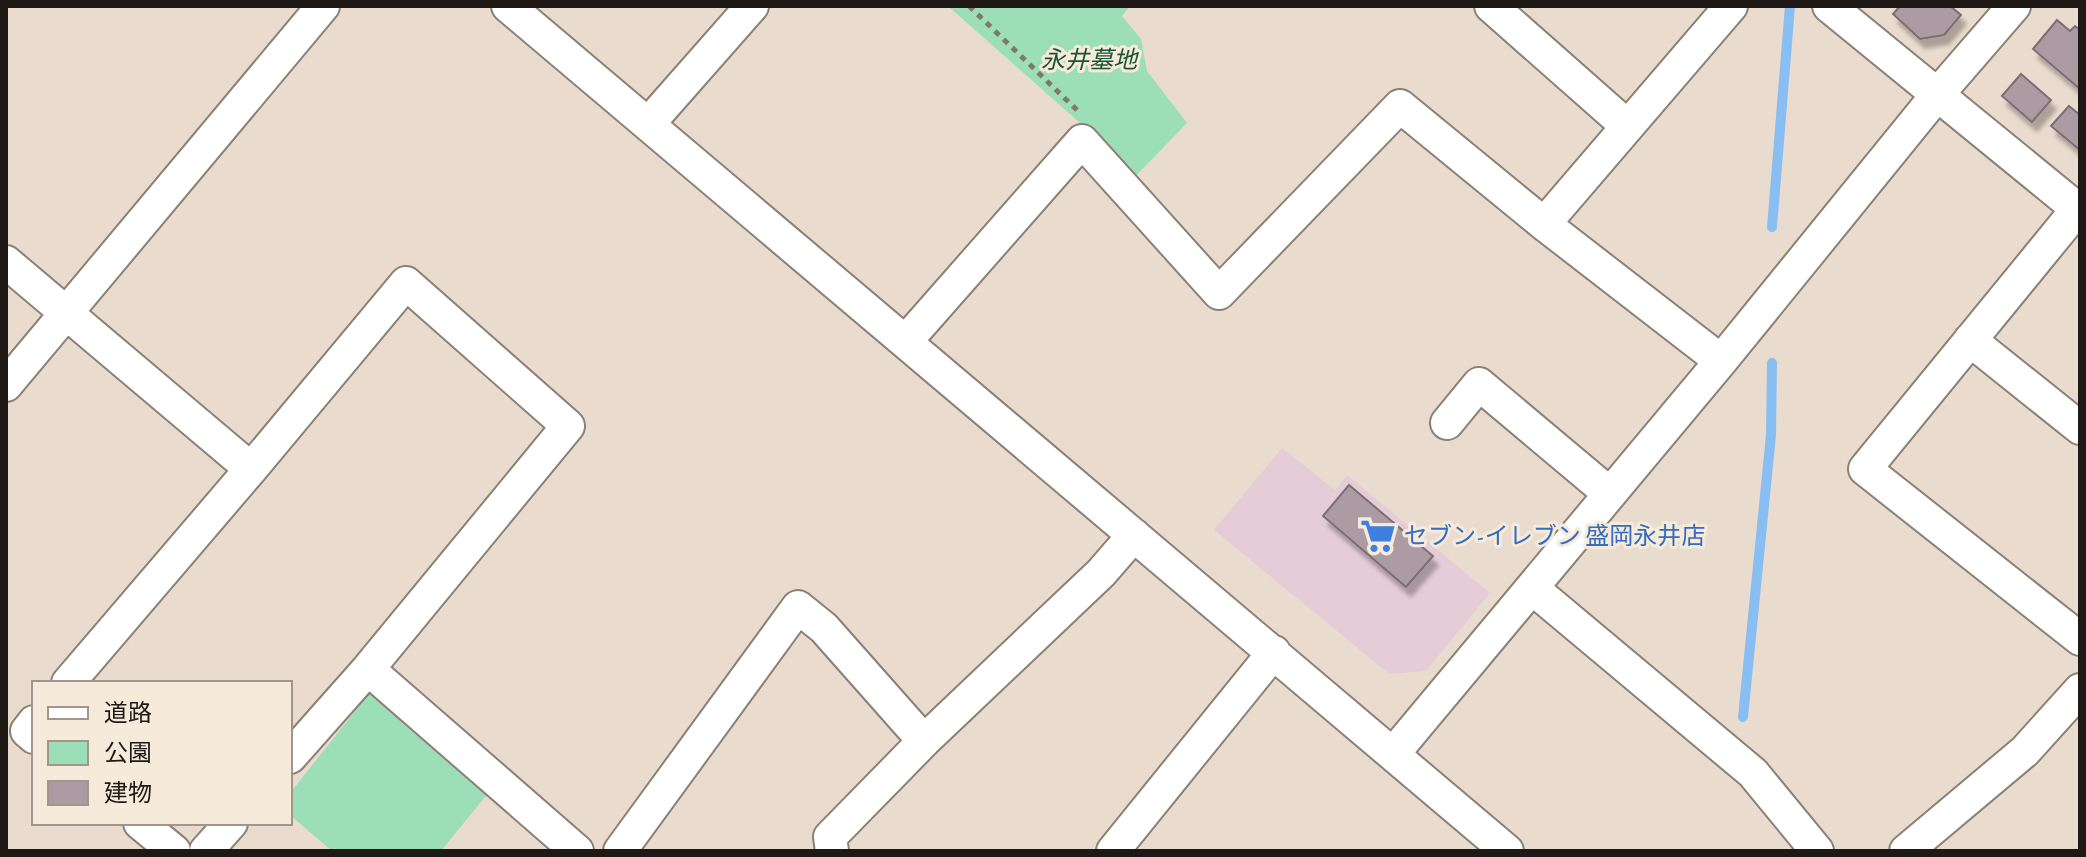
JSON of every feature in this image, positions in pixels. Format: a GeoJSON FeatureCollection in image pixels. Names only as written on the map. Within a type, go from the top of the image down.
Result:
{"type":"FeatureCollection","features":[{"type":"Feature","properties":{"kind":"street"},"geometry":{"type":"LineString","coordinates":[[6,385],[323,6]]}},
{"type":"Feature","properties":{"kind":"street"},"geometry":{"type":"LineString","coordinates":[[508,6],[1507,851]]}},
{"type":"Feature","properties":{"kind":"street"},"geometry":{"type":"LineString","coordinates":[[649,123],[752,6]]}},
{"type":"Feature","properties":{"kind":"street"},"geometry":{"type":"LineString","coordinates":[[1491,6],[1627,126]]}},
{"type":"Feature","properties":{"kind":"street"},"geometry":{"type":"LineString","coordinates":[[1544,224],[1731,6]]}},
{"type":"Feature","properties":{"kind":"street"},"geometry":{"type":"LineString","coordinates":[[1829,6],[2079,208],[1865,469],[2080,639]]}},
{"type":"Feature","properties":{"kind":"street"},"geometry":{"type":"LineString","coordinates":[[1393,754],[2014,6]]}},
{"type":"Feature","properties":{"kind":"street"},"geometry":{"type":"LineString","coordinates":[[906,341],[1082,141],[1219,293],[1400,106],[1544,224],[1721,361]]}},
{"type":"Feature","properties":{"kind":"street"},"geometry":{"type":"LineString","coordinates":[[6,262],[251,469]]}},
{"type":"Feature","properties":{"kind":"street"},"geometry":{"type":"LineString","coordinates":[[70,681],[406,283],[568,426],[368,669],[292,755]]}},
{"type":"Feature","properties":{"kind":"street"},"geometry":{"type":"LineString","coordinates":[[1970,340],[2080,428]]}},
{"type":"Feature","properties":{"kind":"street"},"geometry":{"type":"LineString","coordinates":[[1447,423],[1479,384],[1610,494]]}},
{"type":"Feature","properties":{"kind":"street"},"geometry":{"type":"LineString","coordinates":[[832,851],[830,837],[924,741],[1101,573],[1134,535]]}},
{"type":"Feature","properties":{"kind":"street"},"geometry":{"type":"LineString","coordinates":[[1532,588],[1753,773],[1817,851]]}},
{"type":"Feature","properties":{"kind":"street"},"geometry":{"type":"LineString","coordinates":[[620,851],[798,607],[824,628],[924,741]]}},
{"type":"Feature","properties":{"kind":"street"},"geometry":{"type":"LineString","coordinates":[[1113,851],[1274,652]]}},
{"type":"Feature","properties":{"kind":"street"},"geometry":{"type":"LineString","coordinates":[[368,669],[577,851]]}},
{"type":"Feature","properties":{"kind":"street"},"geometry":{"type":"LineString","coordinates":[[1906,851],[2025,751],[2080,690]]}},
{"type":"Feature","properties":{"kind":"street"},"geometry":{"type":"LineString","coordinates":[[142,825],[174,851]]}},
{"type":"Feature","properties":{"kind":"street"},"geometry":{"type":"LineString","coordinates":[[206,851],[229,825]]}},
{"type":"Feature","properties":{"kind":"path"},"geometry":{"type":"LineString","coordinates":[[969,6],[1085,118],[1082,141]]}},
{"type":"Feature","properties":{"kind":"shaded area"},"geometry":{"type":"Polygon","coordinates":[[[1282,448],[1335,490],[1347,475],[1490,593],[1426,671],[1389,674],[1214,530],[1282,448]]]}},
{"type":"Feature","properties":{"kind":"green space","name":"永井墓地"},"geometry":{"type":"Polygon","coordinates":[[[948,6],[1130,6],[1122,16],[1141,39],[1147,71],[1187,123],[1132,180],[1097,138],[948,6]]]}},
{"type":"Feature","properties":{"kind":"green space"},"geometry":{"type":"Polygon","coordinates":[[[372,690],[489,792],[441,851],[332,851],[292,817],[292,790],[372,690]]]}},
{"type":"Feature","properties":{"kind":"building"},"geometry":{"type":"Polygon","coordinates":[[[1900,6],[1950,6],[1961,15],[1944,35],[1920,39],[1893,14],[1900,6]]]}},
{"type":"Feature","properties":{"kind":"building"},"geometry":{"type":"Polygon","coordinates":[[[2057,20],[2070,31],[2075,26],[2080,30],[2080,89],[2033,49],[2057,20]]]}},
{"type":"Feature","properties":{"kind":"building"},"geometry":{"type":"Polygon","coordinates":[[[2021,74],[2051,100],[2032,122],[2002,96],[2021,74]]]}},
{"type":"Feature","properties":{"kind":"building"},"geometry":{"type":"Polygon","coordinates":[[[2069,106],[2080,115],[2080,150],[2051,126],[2069,106]]]}},
{"type":"Feature","properties":{"kind":"building","name":"セブン-イレブン 盛岡永井店"},"geometry":{"type":"Polygon","coordinates":[[[1349,485],[1433,556],[1406,587],[1323,516],[1349,485]]]}},
{"type":"Feature","properties":{"kind":"waterway"},"geometry":{"type":"LineString","coordinates":[[1772,227],[1790,6]]}},
{"type":"Feature","properties":{"kind":"waterway"},"geometry":{"type":"LineString","coordinates":[[1743,717],[1771,435],[1772,363]]}},
{"type":"Feature","properties":{"kind":"place","name":"セブン-イレブン 盛岡永井店"},"geometry":{"type":"Point","coordinates":[1378,536]}}]}
